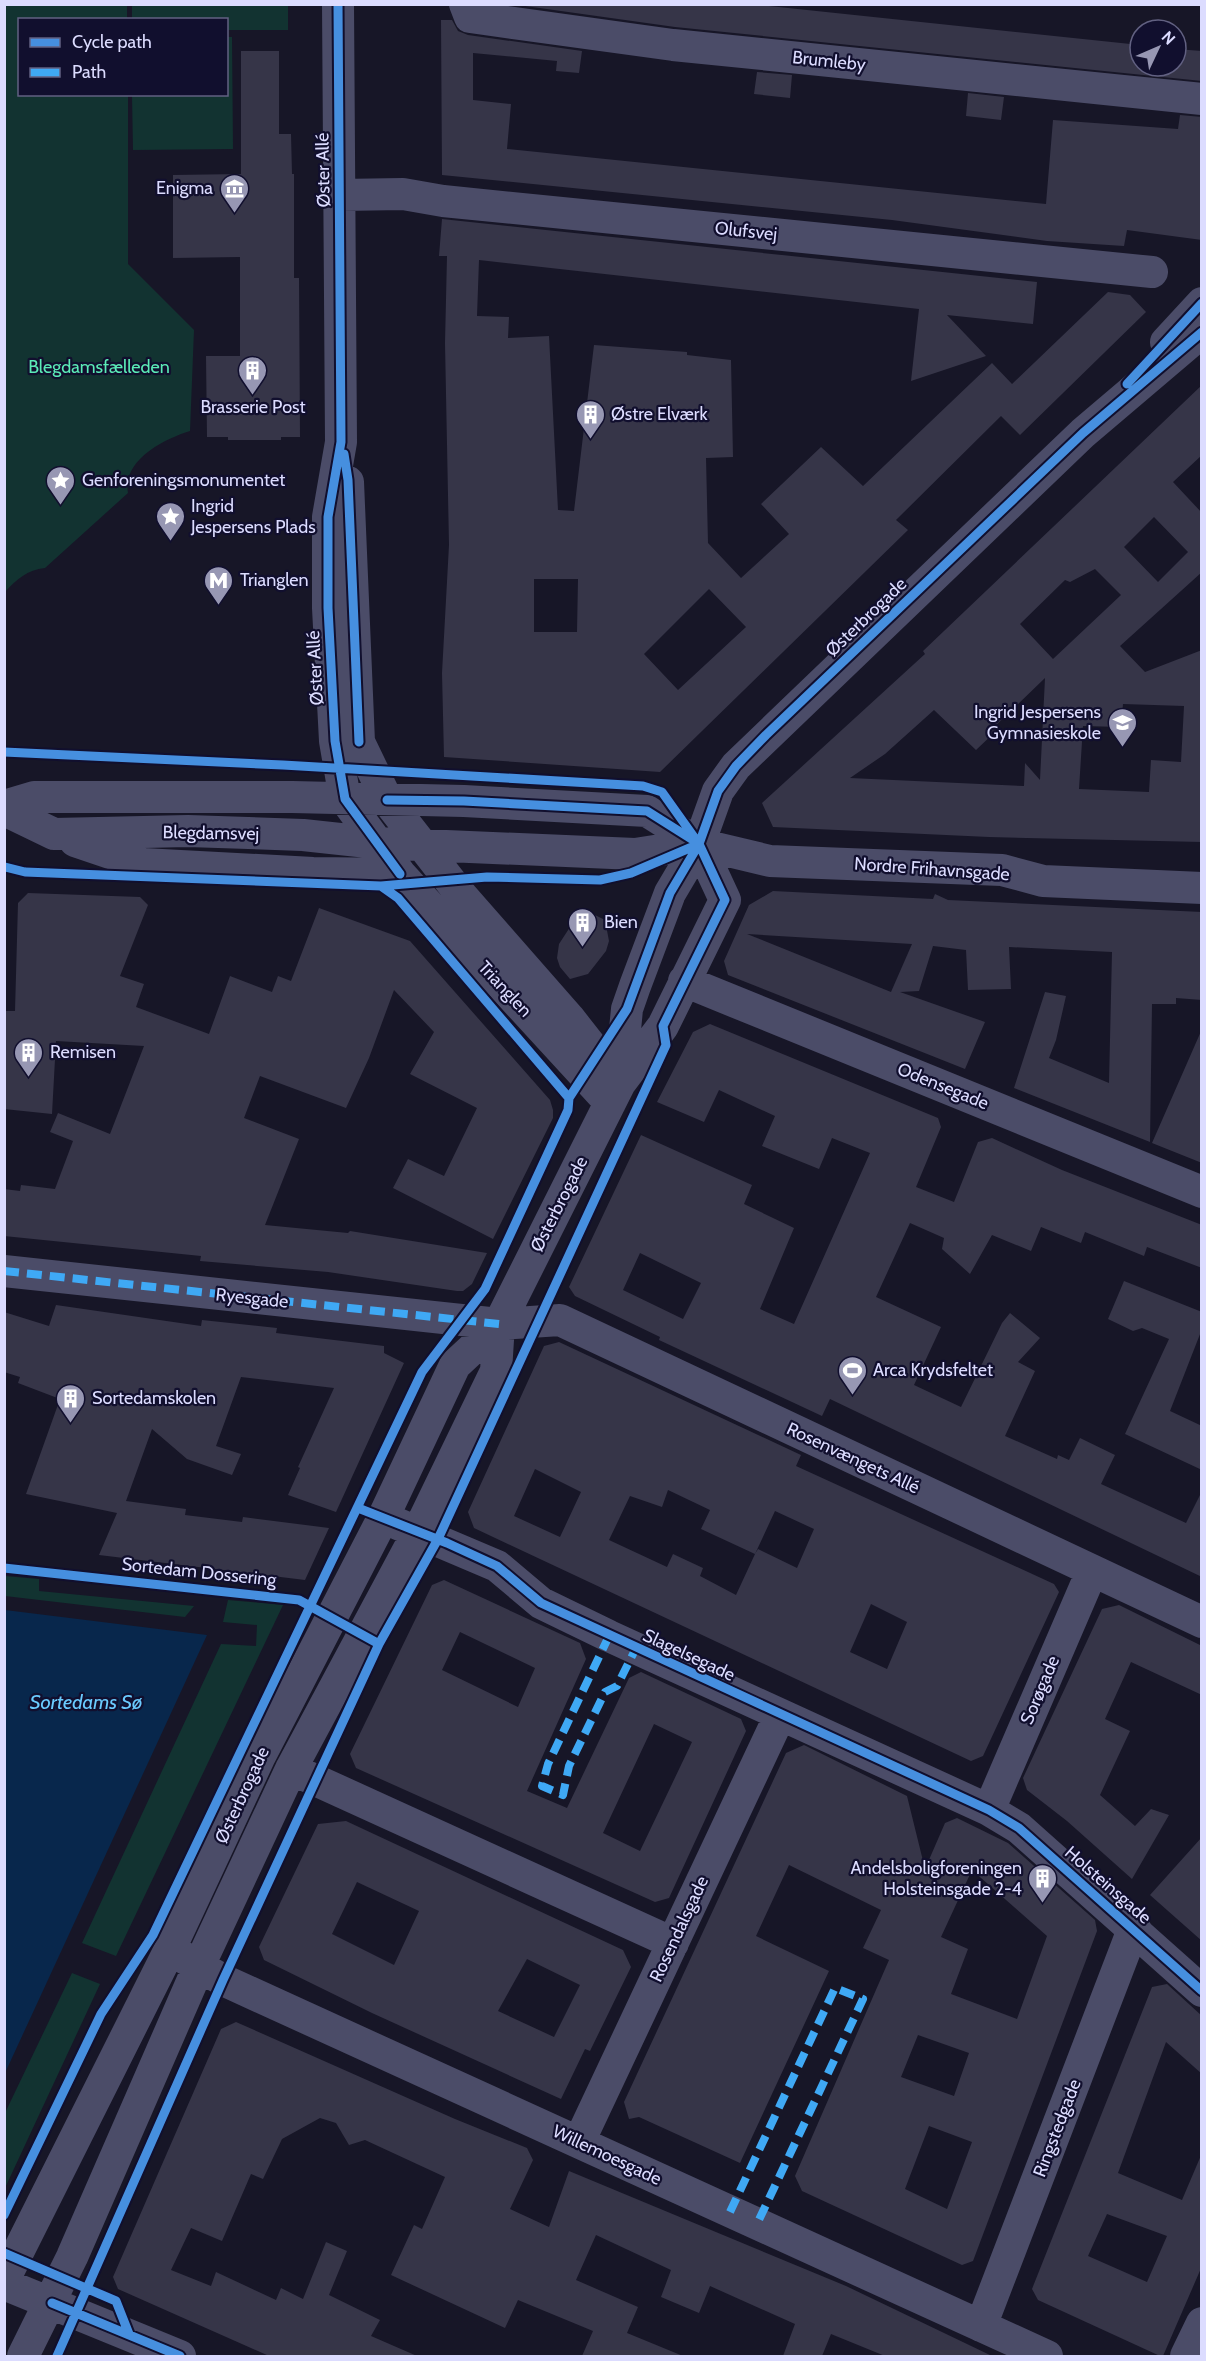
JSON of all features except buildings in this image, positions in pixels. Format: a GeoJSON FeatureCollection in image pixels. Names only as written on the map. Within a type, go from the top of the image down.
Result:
{"type":"FeatureCollection","features":[{"type":"Feature","properties":{"kind":"street","name":"Øster Allé"},"geometry":{"type":"LineString","coordinates":[[338,4],[341,442],[328,517],[328,597],[335,741],[345,799],[400,874]]}},
{"type":"Feature","properties":{"kind":"street","name":"Brumleby"},"geometry":{"type":"LineString","coordinates":[[465,4],[470,17],[674,45],[1202,99]]}},
{"type":"Feature","properties":{"kind":"street","name":"Olufsvej"},"geometry":{"type":"LineString","coordinates":[[340,195],[404,194],[443,201],[1152,272]]}},
{"type":"Feature","properties":{"kind":"street","name":"Østerbrogade"},"geometry":{"type":"LineString","coordinates":[[1083,433],[1202,303]]}},
{"type":"Feature","properties":{"kind":"street","name":"Østerbrogade"},"geometry":{"type":"LineString","coordinates":[[615,1093],[627,1009],[670,893],[699,844],[718,791],[736,766],[1083,433],[1202,332]]}},
{"type":"Feature","properties":{"kind":"street","name":"Øster Allé"},"geometry":{"type":"LineString","coordinates":[[341,442],[348,480],[358,742],[387,800],[462,896]]}},
{"type":"Feature","properties":{"kind":"street","name":"Blegdamsvej"},"geometry":{"type":"LineString","coordinates":[[4,808],[34,797],[292,796],[387,800]]}},
{"type":"Feature","properties":{"kind":"street"},"geometry":{"type":"LineString","coordinates":[[387,800],[464,801],[647,811],[699,844]]}},
{"type":"Feature","properties":{"kind":"street","name":"Blegdamsvej"},"geometry":{"type":"LineString","coordinates":[[4,808],[54,834],[223,832],[303,835],[422,846]]}},
{"type":"Feature","properties":{"kind":"street"},"geometry":{"type":"LineString","coordinates":[[54,834],[143,864],[301,873],[400,874]]}},
{"type":"Feature","properties":{"kind":"street","name":"Østerbrogade"},"geometry":{"type":"LineString","coordinates":[[4,2282],[170,1949],[259,1758],[383,1518],[455,1365],[499,1324],[615,1093],[663,1026],[725,900],[699,844]]}},
{"type":"Feature","properties":{"kind":"street"},"geometry":{"type":"LineString","coordinates":[[422,846],[635,854],[699,844]]}},
{"type":"Feature","properties":{"kind":"street","name":"Nordre Frihavnsgade"},"geometry":{"type":"LineString","coordinates":[[699,844],[770,861],[1002,870],[1043,881],[1202,888]]}},
{"type":"Feature","properties":{"kind":"street","name":"Trianglen"},"geometry":{"type":"LineString","coordinates":[[400,874],[615,1093]]}},
{"type":"Feature","properties":{"kind":"street","name":"Trianglen"},"geometry":{"type":"LineString","coordinates":[[462,896],[569,1018],[615,1093]]}},
{"type":"Feature","properties":{"kind":"street","name":"Odensegade"},"geometry":{"type":"LineString","coordinates":[[684,981],[1202,1192]]}},
{"type":"Feature","properties":{"kind":"street","name":"Ryesgade"},"geometry":{"type":"LineString","coordinates":[[4,1271],[499,1324]]}},
{"type":"Feature","properties":{"kind":"street","name":"Rosenvængets Allé"},"geometry":{"type":"LineString","coordinates":[[499,1324],[560,1320],[1202,1622]]}},
{"type":"Feature","properties":{"kind":"street","name":"Østerbrogade"},"geometry":{"type":"LineString","coordinates":[[22,2351],[51,2303],[198,1968],[291,1769],[418,1532],[496,1371],[499,1324]]}},
{"type":"Feature","properties":{"kind":"street","name":"Slagelsegade"},"geometry":{"type":"LineString","coordinates":[[383,1518],[497,1566],[541,1603],[989,1810]]}},
{"type":"Feature","properties":{"kind":"street","name":"Sorøgade"},"geometry":{"type":"LineString","coordinates":[[989,1810],[1092,1571]]}},
{"type":"Feature","properties":{"kind":"street","name":"Rosendalsgade"},"geometry":{"type":"LineString","coordinates":[[579,2142],[780,1715]]}},
{"type":"Feature","properties":{"kind":"street","name":"Østerbrogade"},"geometry":{"type":"LineString","coordinates":[[291,1769],[673,1943]]}},
{"type":"Feature","properties":{"kind":"street","name":"Holsteinsgade"},"geometry":{"type":"LineString","coordinates":[[989,1810],[1019,1828],[1202,1991]]}},
{"type":"Feature","properties":{"kind":"street","name":"Ringstedgade"},"geometry":{"type":"LineString","coordinates":[[981,2326],[1129,1940],[1137,1932]]}},
{"type":"Feature","properties":{"kind":"street","name":"Willemoesgade"},"geometry":{"type":"LineString","coordinates":[[170,1949],[198,1968],[1047,2356]]}},
{"type":"Feature","properties":{"kind":"street"},"geometry":{"type":"LineString","coordinates":[[4,2282],[180,2356]]}},
{"type":"Feature","properties":{"kind":"street"},"geometry":{"type":"LineString","coordinates":[[1186,2356],[1202,2323]]}},
{"type":"Feature","properties":{"kind":"green space","name":"Blegdamsfælleden"},"geometry":{"type":"Polygon","coordinates":[[[5,4],[127,5],[127,18],[18,18],[18,96],[128,96],[128,264],[194,330],[190,431],[168,439],[147,453],[132,471],[128,481],[128,493],[45,568],[23,576],[5,592],[5,4]]]}},
{"type":"Feature","properties":{"kind":"green space"},"geometry":{"type":"Polygon","coordinates":[[[132,5],[288,5],[288,30],[228,30],[228,18],[132,18],[132,5]]]}},
{"type":"Feature","properties":{"kind":"green space"},"geometry":{"type":"Polygon","coordinates":[[[228,37],[232,37],[233,149],[133,150],[132,96],[228,96],[228,37]]]}},
{"type":"Feature","properties":{"kind":"green space"},"geometry":{"type":"Polygon","coordinates":[[[5,1576],[39,1579],[39,1591],[194,1606],[185,1617],[5,1596],[5,1576]]]}},
{"type":"Feature","properties":{"kind":"green space"},"geometry":{"type":"Polygon","coordinates":[[[228,1600],[283,1605],[116,1956],[82,1943],[221,1644],[256,1646],[257,1625],[223,1622],[228,1600]]]}},
{"type":"Feature","properties":{"kind":"green space"},"geometry":{"type":"Polygon","coordinates":[[[72,1973],[100,1984],[5,2188],[5,2113],[72,1973]]]}},
{"type":"Feature","properties":{"kind":"water","name":"Sortedams Sø"},"geometry":{"type":"Polygon","coordinates":[[[4,1610],[207,1635],[5,2073],[4,1610]]]}},
{"type":"Feature","properties":{"kind":"marked path"},"geometry":{"type":"LineString","coordinates":[[4,1271],[499,1324]]}},
{"type":"Feature","properties":{"kind":"marked path"},"geometry":{"type":"LineString","coordinates":[[609,1636],[548,1764],[542,1786],[563,1795],[569,1766],[605,1692],[617,1686],[636,1648]]}},
{"type":"Feature","properties":{"kind":"marked path"},"geometry":{"type":"LineString","coordinates":[[730,2212],[835,1988],[863,1999],[757,2224]]}},
{"type":"Feature","properties":{"kind":"cycle path"},"geometry":{"type":"LineString","coordinates":[[338,4],[341,442],[328,517],[328,608],[335,741],[345,799],[400,874]]}},
{"type":"Feature","properties":{"kind":"cycle path"},"geometry":{"type":"LineString","coordinates":[[1127,384],[1202,303]]}},
{"type":"Feature","properties":{"kind":"cycle path"},"geometry":{"type":"LineString","coordinates":[[4,2215],[101,2014],[153,1935],[422,1372],[485,1289],[568,1110],[569,1098],[627,1009],[670,893],[699,844],[718,791],[736,766],[766,735],[1083,433],[1202,332]]}},
{"type":"Feature","properties":{"kind":"cycle path"},"geometry":{"type":"LineString","coordinates":[[344,454],[348,480],[359,742]]}},
{"type":"Feature","properties":{"kind":"cycle path"},"geometry":{"type":"LineString","coordinates":[[4,752],[283,765],[643,786],[662,792],[699,844],[631,873],[600,880],[487,877],[381,886],[25,872],[5,867]]}},
{"type":"Feature","properties":{"kind":"cycle path"},"geometry":{"type":"LineString","coordinates":[[387,800],[464,801],[647,811],[693,840]]}},
{"type":"Feature","properties":{"kind":"cycle path"},"geometry":{"type":"LineString","coordinates":[[57,2356],[223,1980],[379,1644],[438,1539],[666,1045],[663,1026],[725,900],[699,844]]}},
{"type":"Feature","properties":{"kind":"cycle path"},"geometry":{"type":"LineString","coordinates":[[381,886],[398,898],[569,1098]]}},
{"type":"Feature","properties":{"kind":"cycle path"},"geometry":{"type":"LineString","coordinates":[[358,1508],[447,1543],[497,1566],[541,1603],[989,1810],[1019,1828],[1202,1991]]}},
{"type":"Feature","properties":{"kind":"cycle path","name":"Sortedam Dossering"},"geometry":{"type":"LineString","coordinates":[[4,1568],[299,1600],[379,1644]]}},
{"type":"Feature","properties":{"kind":"cycle path"},"geometry":{"type":"LineString","coordinates":[[4,2253],[116,2301],[129,2334]]}},
{"type":"Feature","properties":{"kind":"cycle path"},"geometry":{"type":"LineString","coordinates":[[52,2303],[180,2356]]}},
{"type":"Feature","properties":{"kind":"place","name":"Enigma"},"geometry":{"type":"Point","coordinates":[234,214]}},
{"type":"Feature","properties":{"kind":"place","name":"Brasserie Post"},"geometry":{"type":"Point","coordinates":[253,396]}},
{"type":"Feature","properties":{"kind":"place","name":"Østre Elværk"},"geometry":{"type":"Point","coordinates":[590,440]}},
{"type":"Feature","properties":{"kind":"place","name":"Genforeningsmonumentet"},"geometry":{"type":"Point","coordinates":[61,506]}},
{"type":"Feature","properties":{"kind":"place","name":"Ingrid Jespersens Plads"},"geometry":{"type":"Point","coordinates":[170,542]}},
{"type":"Feature","properties":{"kind":"place","name":"Trianglen"},"geometry":{"type":"Point","coordinates":[219,606]}},
{"type":"Feature","properties":{"kind":"place","name":"Ingrid Jespersens Gymnasieskole"},"geometry":{"type":"Point","coordinates":[1122,748]}},
{"type":"Feature","properties":{"kind":"place","name":"Bien"},"geometry":{"type":"Point","coordinates":[583,948]}},
{"type":"Feature","properties":{"kind":"place","name":"Remisen"},"geometry":{"type":"Point","coordinates":[29,1078]}},
{"type":"Feature","properties":{"kind":"place","name":"Arca Krydsfeltet"},"geometry":{"type":"Point","coordinates":[852,1396]}},
{"type":"Feature","properties":{"kind":"place","name":"Sortedamskolen"},"geometry":{"type":"Point","coordinates":[71,1424]}},
{"type":"Feature","properties":{"kind":"place","name":"Andelsboligforeningen Holsteinsgade 2-4"},"geometry":{"type":"Point","coordinates":[1043,1904]}}]}
